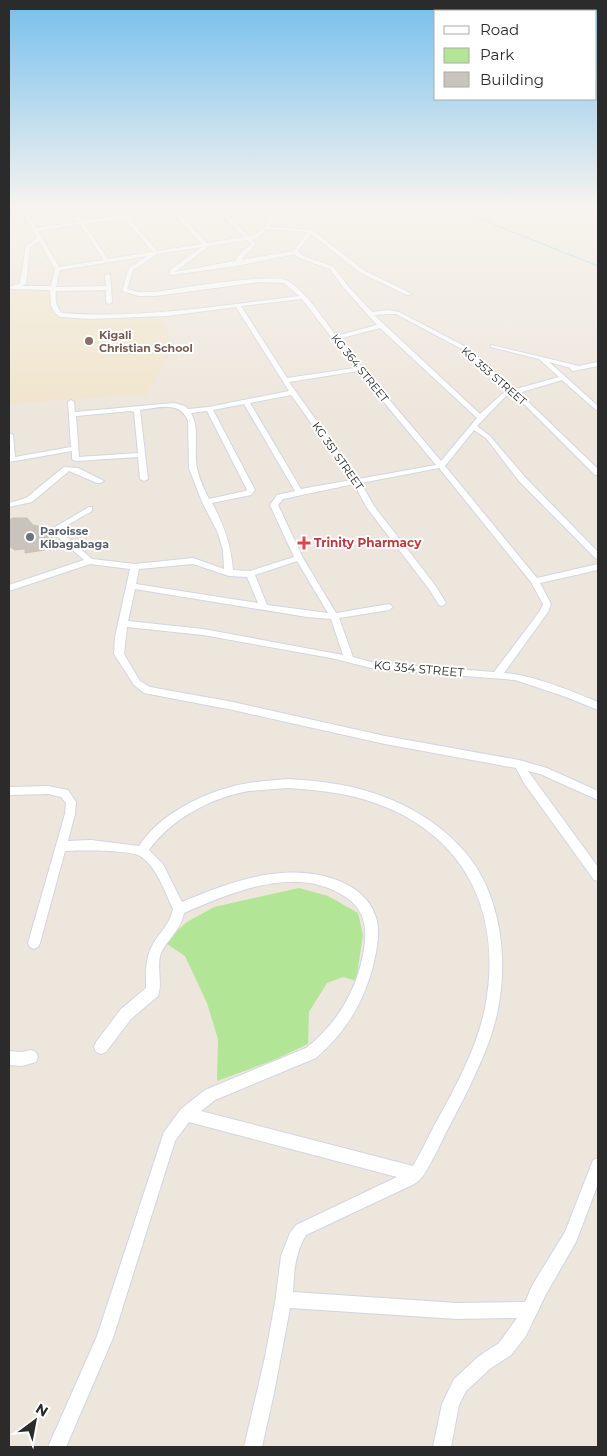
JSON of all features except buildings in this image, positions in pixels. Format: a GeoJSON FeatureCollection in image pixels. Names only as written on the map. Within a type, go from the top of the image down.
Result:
{"type":"FeatureCollection","features":[{"type":"Feature","properties":{"kind":"street"},"geometry":{"type":"LineString","coordinates":[[10,289],[23,284],[24,276]]}},
{"type":"Feature","properties":{"kind":"street"},"geometry":{"type":"LineString","coordinates":[[56,276],[52,288],[58,314],[73,317],[167,314],[303,297]]}},
{"type":"Feature","properties":{"kind":"street"},"geometry":{"type":"LineString","coordinates":[[108,276],[109,302]]}},
{"type":"Feature","properties":{"kind":"street"},"geometry":{"type":"LineString","coordinates":[[124,289],[129,276]]}},
{"type":"Feature","properties":{"kind":"street"},"geometry":{"type":"LineString","coordinates":[[338,276],[381,326],[481,419]]}},
{"type":"Feature","properties":{"kind":"street"},"geometry":{"type":"LineString","coordinates":[[370,276],[408,294]]}},
{"type":"Feature","properties":{"kind":"street","name":"KG 364 STREET"},"geometry":{"type":"LineString","coordinates":[[10,289],[124,289],[139,294],[155,294],[277,279],[288,282],[303,297],[535,582],[547,604],[544,612],[497,675]]}},
{"type":"Feature","properties":{"kind":"street","name":"KG 351 STREET"},"geometry":{"type":"LineString","coordinates":[[237,305],[367,498],[370,506],[432,587],[442,603]]}},
{"type":"Feature","properties":{"kind":"street","name":"KG 353 STREET"},"geometry":{"type":"LineString","coordinates":[[372,314],[394,312],[464,348],[514,390],[598,473]]}},
{"type":"Feature","properties":{"kind":"street"},"geometry":{"type":"LineString","coordinates":[[335,338],[381,326]]}},
{"type":"Feature","properties":{"kind":"street"},"geometry":{"type":"LineString","coordinates":[[494,346],[580,368]]}},
{"type":"Feature","properties":{"kind":"street"},"geometry":{"type":"LineString","coordinates":[[540,357],[598,409]]}},
{"type":"Feature","properties":{"kind":"street"},"geometry":{"type":"LineString","coordinates":[[555,371],[598,364]]}},
{"type":"Feature","properties":{"kind":"street"},"geometry":{"type":"LineString","coordinates":[[287,380],[360,369]]}},
{"type":"Feature","properties":{"kind":"street"},"geometry":{"type":"LineString","coordinates":[[349,659],[334,616],[299,558],[274,505],[280,497],[441,466],[504,395],[514,390],[562,378]]}},
{"type":"Feature","properties":{"kind":"street"},"geometry":{"type":"LineString","coordinates":[[188,411],[208,409],[294,392]]}},
{"type":"Feature","properties":{"kind":"street"},"geometry":{"type":"LineString","coordinates":[[246,401],[299,492]]}},
{"type":"Feature","properties":{"kind":"street"},"geometry":{"type":"LineString","coordinates":[[71,402],[75,457],[81,460],[140,456]]}},
{"type":"Feature","properties":{"kind":"street"},"geometry":{"type":"LineString","coordinates":[[72,414],[174,405],[182,406],[188,411],[193,429],[193,467],[206,502],[225,541],[229,573]]}},
{"type":"Feature","properties":{"kind":"street"},"geometry":{"type":"LineString","coordinates":[[133,409],[137,411],[140,456],[144,479]]}},
{"type":"Feature","properties":{"kind":"street"},"geometry":{"type":"LineString","coordinates":[[206,502],[248,493],[251,490],[208,409]]}},
{"type":"Feature","properties":{"kind":"street"},"geometry":{"type":"LineString","coordinates":[[474,427],[488,437],[522,479],[598,556]]}},
{"type":"Feature","properties":{"kind":"street"},"geometry":{"type":"LineString","coordinates":[[10,435],[10,460],[74,449]]}},
{"type":"Feature","properties":{"kind":"street"},"geometry":{"type":"LineString","coordinates":[[9,504],[28,500],[62,471],[67,469],[100,481]]}},
{"type":"Feature","properties":{"kind":"street"},"geometry":{"type":"LineString","coordinates":[[89,509],[54,530],[90,561]]}},
{"type":"Feature","properties":{"kind":"street"},"geometry":{"type":"LineString","coordinates":[[9,588],[90,561],[135,567],[193,561],[229,573],[250,574],[299,558]]}},
{"type":"Feature","properties":{"kind":"street"},"geometry":{"type":"LineString","coordinates":[[135,567],[119,654],[137,683],[147,690],[233,706],[403,744],[519,764],[543,771],[598,796]]}},
{"type":"Feature","properties":{"kind":"street"},"geometry":{"type":"LineString","coordinates":[[535,582],[598,567]]}},
{"type":"Feature","properties":{"kind":"street"},"geometry":{"type":"LineString","coordinates":[[250,574],[263,606]]}},
{"type":"Feature","properties":{"kind":"street"},"geometry":{"type":"LineString","coordinates":[[132,586],[334,616],[389,607]]}},
{"type":"Feature","properties":{"kind":"street","name":"KG 354 STREET"},"geometry":{"type":"LineString","coordinates":[[123,624],[202,632],[399,669],[515,677],[550,687],[598,706]]}},
{"type":"Feature","properties":{"kind":"street"},"geometry":{"type":"LineString","coordinates":[[519,764],[528,780],[598,876]]}},
{"type":"Feature","properties":{"kind":"street"},"geometry":{"type":"LineString","coordinates":[[142,851],[148,840],[162,827],[205,799],[235,788],[301,784],[352,792],[402,809],[421,818],[433,828],[466,861],[479,885],[489,914],[494,942],[492,998],[487,1028],[460,1094],[415,1174],[301,1230],[293,1240],[287,1264],[284,1300],[253,1447]]}},
{"type":"Feature","properties":{"kind":"street"},"geometry":{"type":"LineString","coordinates":[[9,792],[48,790],[68,796],[71,802],[70,814],[34,944]]}},
{"type":"Feature","properties":{"kind":"street"},"geometry":{"type":"LineString","coordinates":[[61,846],[91,845],[142,851],[159,868],[180,909],[176,926],[157,949],[152,978],[153,991],[126,1014],[101,1047]]}},
{"type":"Feature","properties":{"kind":"street"},"geometry":{"type":"LineString","coordinates":[[58,1447],[105,1338],[169,1137],[186,1114],[210,1095],[311,1053],[321,1046],[336,1029],[362,988],[372,936],[369,915],[358,899],[344,890],[322,882],[298,877],[246,884],[180,909]]}},
{"type":"Feature","properties":{"kind":"street"},"geometry":{"type":"LineString","coordinates":[[9,1058],[22,1060],[31,1057]]}},
{"type":"Feature","properties":{"kind":"street"},"geometry":{"type":"LineString","coordinates":[[186,1114],[415,1174]]}},
{"type":"Feature","properties":{"kind":"street"},"geometry":{"type":"LineString","coordinates":[[442,1447],[451,1404],[460,1385],[514,1340],[570,1237],[598,1165]]}},
{"type":"Feature","properties":{"kind":"street"},"geometry":{"type":"LineString","coordinates":[[284,1300],[457,1311],[529,1310]]}},
{"type":"Feature","properties":{"kind":"shaded area","name":"Kigali Christian School"},"geometry":{"type":"Polygon","coordinates":[[[52,288],[55,314],[68,320],[161,319],[167,329],[170,353],[147,394],[9,404],[9,290],[52,288]]]}},
{"type":"Feature","properties":{"kind":"green space"},"geometry":{"type":"Polygon","coordinates":[[[299,888],[328,896],[358,913],[363,935],[356,981],[343,977],[327,983],[309,1012],[308,1044],[274,1060],[217,1081],[218,1039],[207,1003],[185,956],[164,942],[187,922],[214,907],[299,888]]]}},
{"type":"Feature","properties":{"kind":"place","name":"Kigali Christian School"},"geometry":{"type":"Point","coordinates":[89,341]}},
{"type":"Feature","properties":{"kind":"place","name":"Paroisse Kibagabaga"},"geometry":{"type":"Point","coordinates":[30,537]}},
{"type":"Feature","properties":{"kind":"place","name":"Trinity Pharmacy"},"geometry":{"type":"Point","coordinates":[304,543]}}]}
